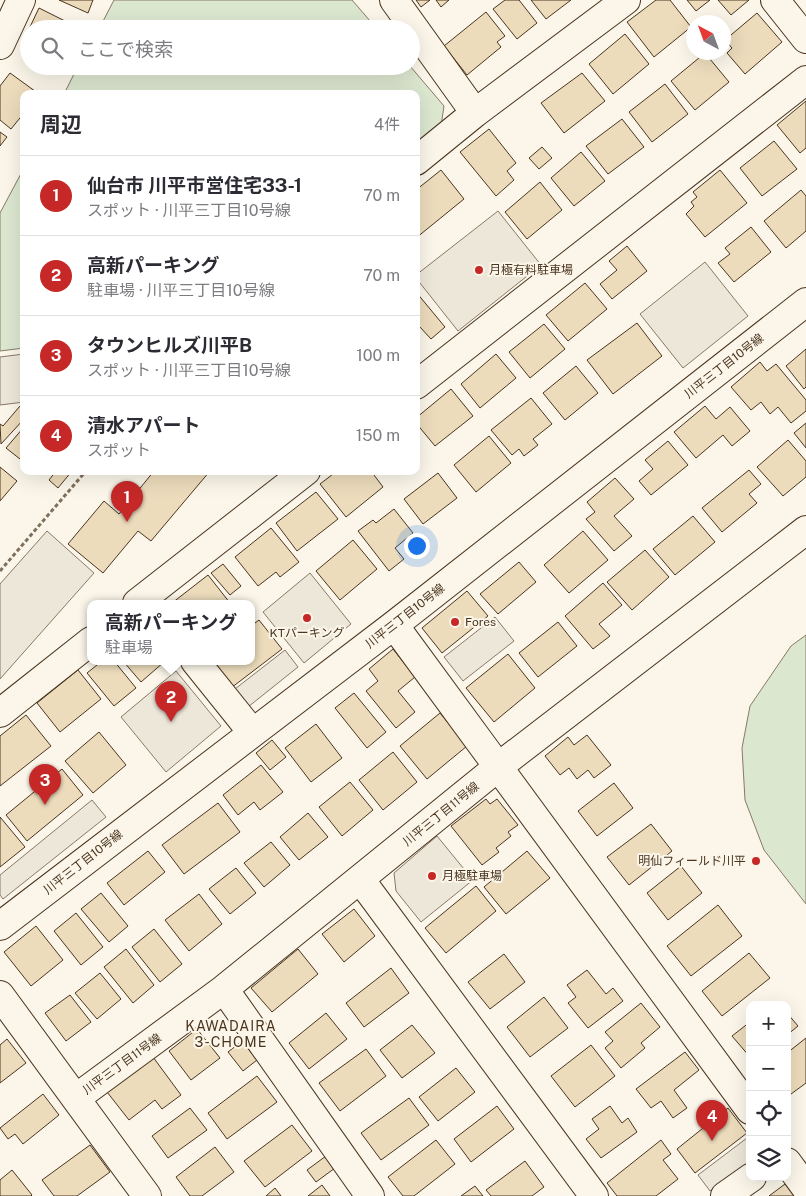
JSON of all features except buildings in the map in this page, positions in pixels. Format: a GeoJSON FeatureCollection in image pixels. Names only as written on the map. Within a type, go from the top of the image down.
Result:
{"type":"FeatureCollection","features":[{"type":"Feature","properties":{"kind":"street"},"geometry":{"type":"LineString","coordinates":[[0,46],[21,0]]}},
{"type":"Feature","properties":{"kind":"street"},"geometry":{"type":"LineString","coordinates":[[394,0],[409,20]]}},
{"type":"Feature","properties":{"kind":"street"},"geometry":{"type":"LineString","coordinates":[[420,158],[476,113],[626,0]]}},
{"type":"Feature","properties":{"kind":"street"},"geometry":{"type":"LineString","coordinates":[[775,0],[806,39]]}},
{"type":"Feature","properties":{"kind":"street"},"geometry":{"type":"LineString","coordinates":[[420,36],[476,113]]}},
{"type":"Feature","properties":{"kind":"street"},"geometry":{"type":"LineString","coordinates":[[420,382],[806,80]]}},
{"type":"Feature","properties":{"kind":"street","name":"川平三丁目10号線"},"geometry":{"type":"LineString","coordinates":[[0,926],[394,625],[806,302]]}},
{"type":"Feature","properties":{"kind":"street"},"geometry":{"type":"LineString","coordinates":[[144,600],[301,475]]}},
{"type":"Feature","properties":{"kind":"street","name":"川平三丁目11号線"},"geometry":{"type":"LineString","coordinates":[[76,1098],[224,989],[498,767],[806,530]]}},
{"type":"Feature","properties":{"kind":"street"},"geometry":{"type":"LineString","coordinates":[[394,625],[746,1105]]}},
{"type":"Feature","properties":{"kind":"street"},"geometry":{"type":"LineString","coordinates":[[0,713],[87,644]]}},
{"type":"Feature","properties":{"kind":"street"},"geometry":{"type":"LineString","coordinates":[[198,665],[252,732]]}},
{"type":"Feature","properties":{"kind":"street"},"geometry":{"type":"LineString","coordinates":[[360,880],[594,1196]]}},
{"type":"Feature","properties":{"kind":"street"},"geometry":{"type":"LineString","coordinates":[[224,989],[370,1196]]}},
{"type":"Feature","properties":{"kind":"street"},"geometry":{"type":"LineString","coordinates":[[0,995],[147,1196]]}},
{"type":"Feature","properties":{"kind":"street"},"geometry":{"type":"LineString","coordinates":[[791,1167],[806,1188]]}},
{"type":"Feature","properties":{"kind":"street"},"geometry":{"type":"LineString","coordinates":[[725,1196],[746,1181]]}},
{"type":"Feature","properties":{"kind":"path"},"geometry":{"type":"LineString","coordinates":[[0,571],[83,475]]}},
{"type":"Feature","properties":{"kind":"green space"},"geometry":{"type":"Polygon","coordinates":[[[114,0],[352,0],[369,20],[104,20],[114,0]]]}},
{"type":"Feature","properties":{"kind":"green space"},"geometry":{"type":"Polygon","coordinates":[[[74,75],[418,75],[444,106],[441,126],[420,143],[420,90],[66,90],[74,75]]]}},
{"type":"Feature","properties":{"kind":"green space"},"geometry":{"type":"Polygon","coordinates":[[[20,176],[20,348],[0,351],[0,213],[20,176]]]}},
{"type":"Feature","properties":{"kind":"green space"},"geometry":{"type":"Polygon","coordinates":[[[806,635],[806,904],[764,850],[745,800],[742,748],[750,706],[791,646],[806,635]]]}},
{"type":"Feature","properties":{"kind":"shaded area","name":"月極有料駐車場"},"geometry":{"type":"Polygon","coordinates":[[[498,211],[541,265],[458,331],[420,283],[420,272],[498,211]]]}},
{"type":"Feature","properties":{"kind":"shaded area"},"geometry":{"type":"Polygon","coordinates":[[[705,262],[748,316],[683,368],[640,314],[705,262]]]}},
{"type":"Feature","properties":{"kind":"shaded area"},"geometry":{"type":"Polygon","coordinates":[[[20,354],[20,402],[0,405],[0,357],[20,354]]]}},
{"type":"Feature","properties":{"kind":"shaded area"},"geometry":{"type":"Polygon","coordinates":[[[47,531],[94,573],[0,679],[0,584],[47,531]]]}},
{"type":"Feature","properties":{"kind":"shaded area","name":"KTパーキング"},"geometry":{"type":"Polygon","coordinates":[[[310,573],[351,624],[304,663],[263,612],[310,573]]]}},
{"type":"Feature","properties":{"kind":"shaded area"},"geometry":{"type":"Polygon","coordinates":[[[495,617],[514,641],[463,681],[444,657],[495,617]]]}},
{"type":"Feature","properties":{"kind":"shaded area"},"geometry":{"type":"Polygon","coordinates":[[[285,650],[298,667],[248,707],[235,689],[285,650]]]}},
{"type":"Feature","properties":{"kind":"shaded area"},"geometry":{"type":"Polygon","coordinates":[[[176,671],[221,726],[166,772],[121,717],[176,671]]]}},
{"type":"Feature","properties":{"kind":"shaded area"},"geometry":{"type":"Polygon","coordinates":[[[92,800],[106,817],[3,899],[0,895],[0,875],[92,800]]]}},
{"type":"Feature","properties":{"kind":"shaded area","name":"月極駐車場"},"geometry":{"type":"Polygon","coordinates":[[[437,836],[473,880],[421,922],[396,891],[394,873],[437,836]]]}},
{"type":"Feature","properties":{"kind":"shaded area"},"geometry":{"type":"Polygon","coordinates":[[[746,1139],[746,1164],[710,1191],[698,1175],[746,1139]]]}},
{"type":"Feature","properties":{"kind":"place","name":"月極有料駐車場"},"geometry":{"type":"Point","coordinates":[479,270]}},
{"type":"Feature","properties":{"kind":"place","name":"仙台市 川平市営住宅33-1"},"geometry":{"type":"Point","coordinates":[127,522]}},
{"type":"Feature","properties":{"kind":"place","name":"KTパーキング"},"geometry":{"type":"Point","coordinates":[307,618]}},
{"type":"Feature","properties":{"kind":"place","name":"Fores"},"geometry":{"type":"Point","coordinates":[455,622]}},
{"type":"Feature","properties":{"kind":"place","name":"高新パーキング"},"geometry":{"type":"Point","coordinates":[171,722]}},
{"type":"Feature","properties":{"kind":"place","name":"タウンヒルズ川平B"},"geometry":{"type":"Point","coordinates":[45,805]}},
{"type":"Feature","properties":{"kind":"place","name":"明仙フィールド川平"},"geometry":{"type":"Point","coordinates":[756,861]}},
{"type":"Feature","properties":{"kind":"place","name":"月極駐車場"},"geometry":{"type":"Point","coordinates":[432,876]}},
{"type":"Feature","properties":{"kind":"place","name":"清水アパート"},"geometry":{"type":"Point","coordinates":[712,1141]}},
{"type":"Feature","properties":{"kind":"district","name":"KAWADAIRA 3-CHOME"},"geometry":{"type":"Point","coordinates":[231,1034]}}]}
